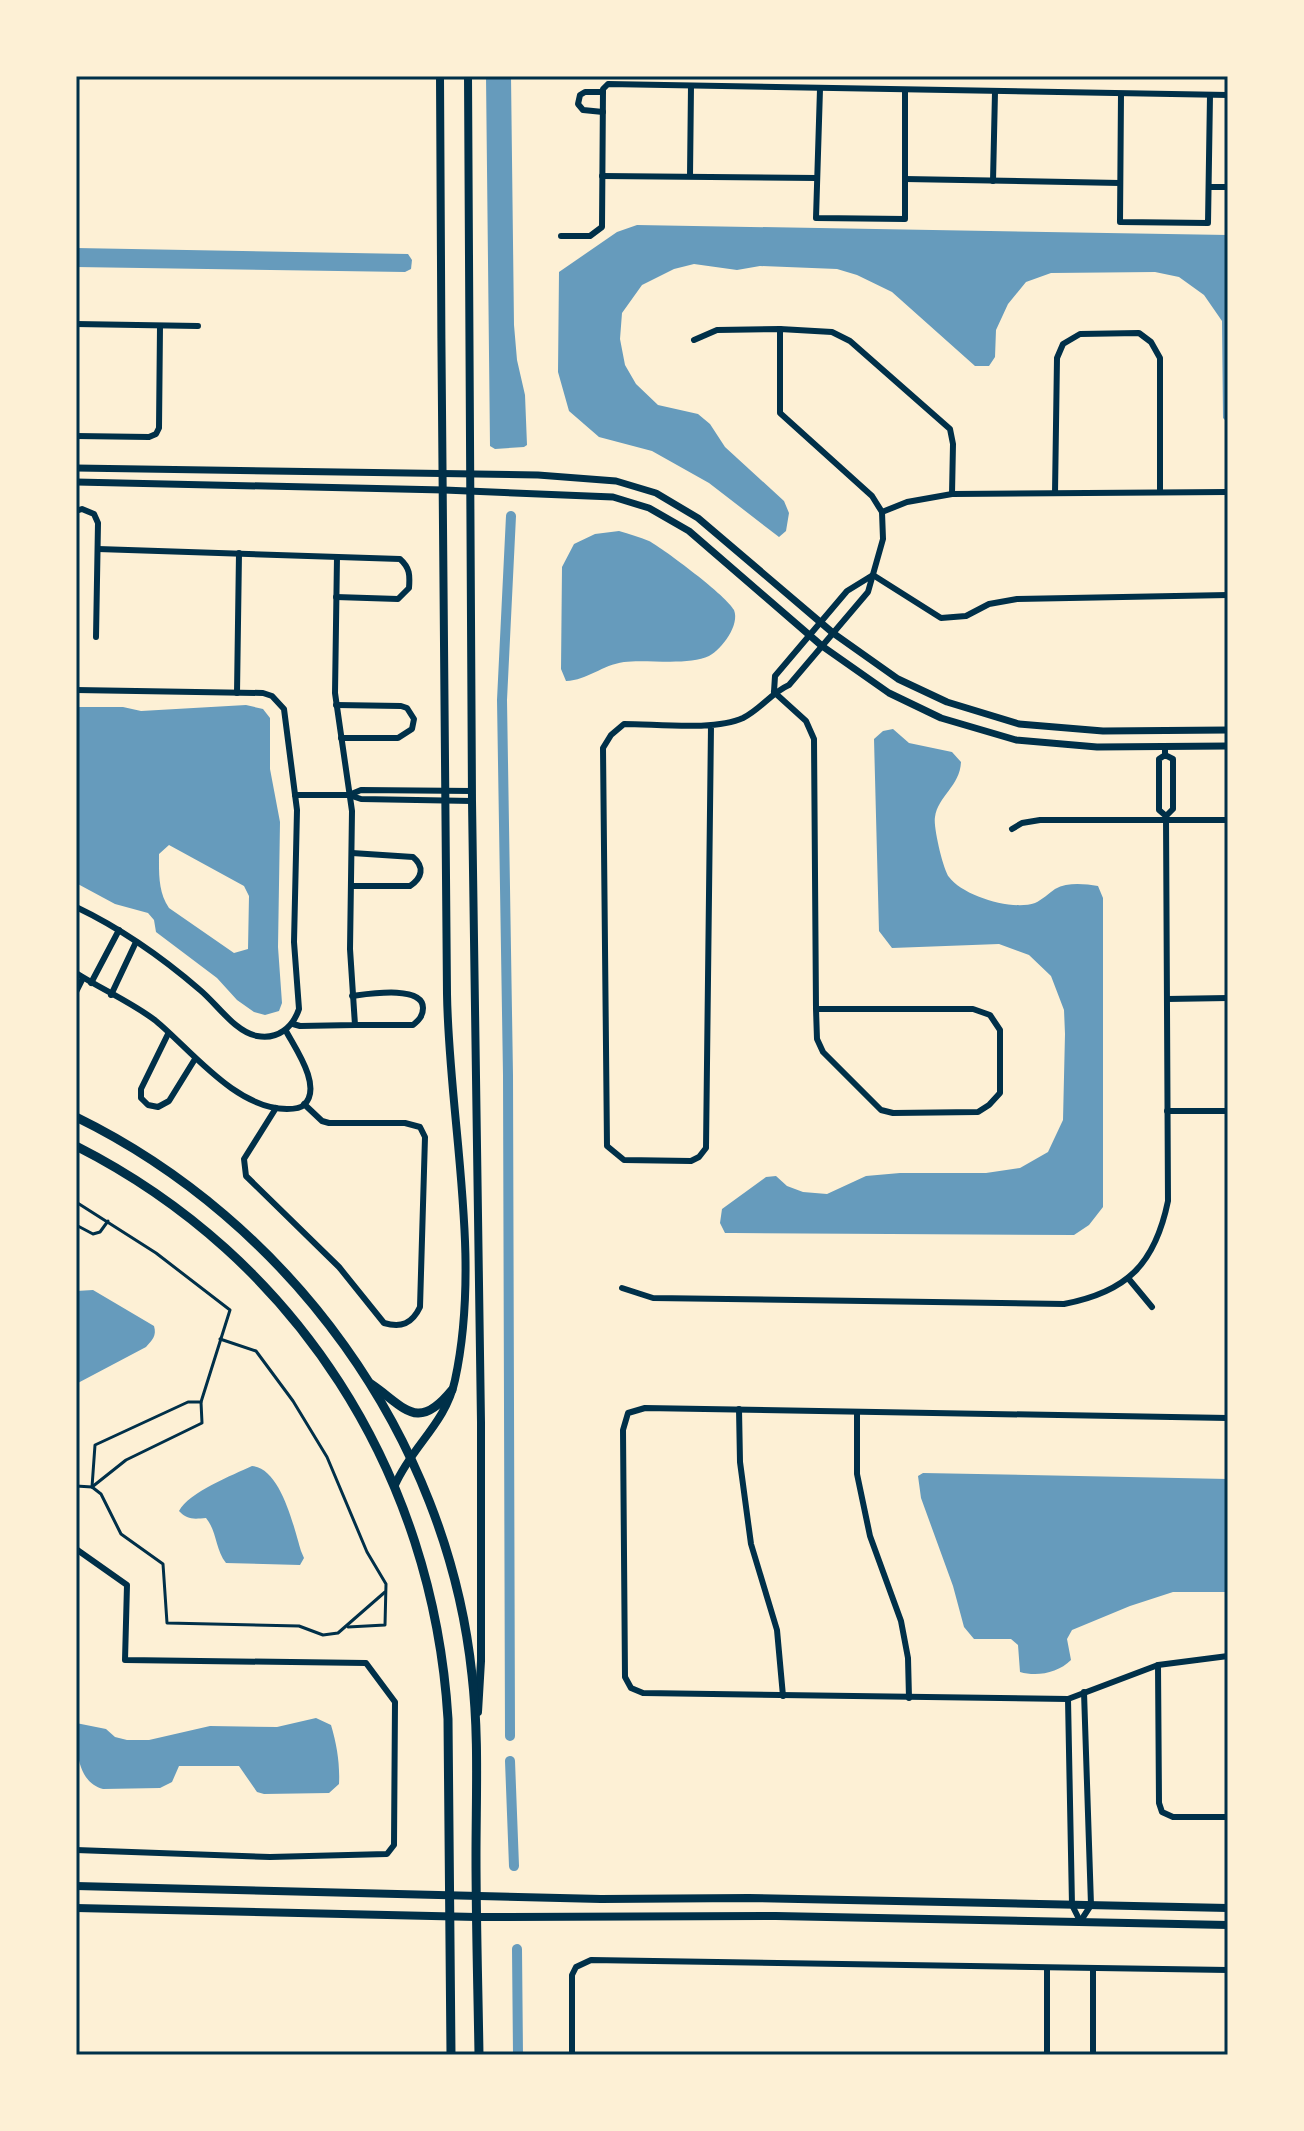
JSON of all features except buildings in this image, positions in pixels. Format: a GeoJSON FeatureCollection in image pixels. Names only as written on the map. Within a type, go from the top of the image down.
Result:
{"type":"FeatureCollection","features":[{"type":"Feature","properties":{"kind":"highway"},"geometry":{"type":"LineString","coordinates":[[76,1117],[114,1136],[185,1183],[259,1244],[323,1315],[368,1382],[409,1457],[441,1537],[466,1632],[472,1674],[476,1748],[479,2055]]}},
{"type":"Feature","properties":{"kind":"highway"},"geometry":{"type":"LineString","coordinates":[[76,1146],[169,1201],[244,1264],[273,1294],[342,1382],[395,1485],[416,1542],[440,1635],[448,1719],[451,2055]]}},
{"type":"Feature","properties":{"kind":"highway"},"geometry":{"type":"LineString","coordinates":[[368,1382],[402,1409],[414,1414],[429,1412],[452,1390]]}},
{"type":"Feature","properties":{"kind":"main road"},"geometry":{"type":"LineString","coordinates":[[395,1485],[409,1457],[443,1415],[452,1390],[462,1322],[465,1225],[447,1002],[440,76]]}},
{"type":"Feature","properties":{"kind":"main road"},"geometry":{"type":"LineString","coordinates":[[468,76],[472,796],[482,1605],[476,1748]]}},
{"type":"Feature","properties":{"kind":"main road"},"geometry":{"type":"LineString","coordinates":[[76,1886],[601,1899],[1228,1908]]}},
{"type":"Feature","properties":{"kind":"main road"},"geometry":{"type":"LineString","coordinates":[[76,1908],[476,1917],[835,1917],[1228,1925]]}},
{"type":"Feature","properties":{"kind":"street"},"geometry":{"type":"LineString","coordinates":[[690,176],[691,86]]}},
{"type":"Feature","properties":{"kind":"street"},"geometry":{"type":"LineString","coordinates":[[603,112],[579,107],[578,100],[582,93],[604,89],[691,86],[1228,95]]}},
{"type":"Feature","properties":{"kind":"street"},"geometry":{"type":"LineString","coordinates":[[561,236],[590,236],[602,227],[604,89]]}},
{"type":"Feature","properties":{"kind":"street"},"geometry":{"type":"LineString","coordinates":[[820,89],[816,218],[905,219],[905,90]]}},
{"type":"Feature","properties":{"kind":"street"},"geometry":{"type":"LineString","coordinates":[[993,181],[995,92]]}},
{"type":"Feature","properties":{"kind":"street"},"geometry":{"type":"LineString","coordinates":[[1121,94],[1120,222],[1208,223],[1210,95]]}},
{"type":"Feature","properties":{"kind":"street"},"geometry":{"type":"LineString","coordinates":[[602,176],[817,178]]}},
{"type":"Feature","properties":{"kind":"street"},"geometry":{"type":"LineString","coordinates":[[905,179],[1120,183]]}},
{"type":"Feature","properties":{"kind":"street"},"geometry":{"type":"LineString","coordinates":[[1209,187],[1228,187]]}},
{"type":"Feature","properties":{"kind":"street"},"geometry":{"type":"LineString","coordinates":[[76,324],[198,326]]}},
{"type":"Feature","properties":{"kind":"street"},"geometry":{"type":"LineString","coordinates":[[76,436],[149,437],[156,434],[159,428],[160,326]]}},
{"type":"Feature","properties":{"kind":"street"},"geometry":{"type":"LineString","coordinates":[[711,726],[706,1148],[691,1161],[624,1160],[607,1146],[603,748],[611,735],[624,724],[711,726],[741,719],[757,710],[774,692],[789,685],[868,592],[883,539],[882,512],[872,496],[780,413],[780,329]]}},
{"type":"Feature","properties":{"kind":"street"},"geometry":{"type":"LineString","coordinates":[[694,340],[717,330],[780,329],[832,332],[850,341],[950,429],[953,444],[952,494]]}},
{"type":"Feature","properties":{"kind":"street"},"geometry":{"type":"LineString","coordinates":[[1055,493],[1057,358],[1063,344],[1080,334],[1139,333],[1151,342],[1160,358],[1160,492]]}},
{"type":"Feature","properties":{"kind":"street"},"geometry":{"type":"LineString","coordinates":[[76,468],[471,473],[573,476],[616,481],[656,493],[698,518],[833,633],[898,679],[947,702],[1019,724],[1103,731],[1228,730]]}},
{"type":"Feature","properties":{"kind":"street"},"geometry":{"type":"LineString","coordinates":[[76,482],[613,497],[649,508],[689,531],[822,646],[889,693],[941,718],[1016,740],[1165,750],[1228,746]]}},
{"type":"Feature","properties":{"kind":"street"},"geometry":{"type":"LineString","coordinates":[[882,512],[907,502],[952,494],[1228,492]]}},
{"type":"Feature","properties":{"kind":"street"},"geometry":{"type":"LineString","coordinates":[[76,511],[82,509],[94,514],[98,523],[96,637]]}},
{"type":"Feature","properties":{"kind":"street"},"geometry":{"type":"LineString","coordinates":[[98,549],[400,559],[407,565],[409,588],[398,599],[336,597]]}},
{"type":"Feature","properties":{"kind":"street"},"geometry":{"type":"LineString","coordinates":[[237,693],[239,553]]}},
{"type":"Feature","properties":{"kind":"street"},"geometry":{"type":"LineString","coordinates":[[337,557],[336,705],[352,811],[352,996],[355,1025]]}},
{"type":"Feature","properties":{"kind":"street"},"geometry":{"type":"LineString","coordinates":[[774,692],[775,676],[847,591],[873,575]]}},
{"type":"Feature","properties":{"kind":"street"},"geometry":{"type":"LineString","coordinates":[[873,575],[941,618],[966,616],[989,604],[1017,599],[1228,595]]}},
{"type":"Feature","properties":{"kind":"street"},"geometry":{"type":"LineString","coordinates":[[76,690],[272,696],[284,709],[295,795],[297,856],[294,942],[299,1009],[293,1024],[286,1031],[258,1036],[248,1032],[199,989],[136,942],[76,907]]}},
{"type":"Feature","properties":{"kind":"street"},"geometry":{"type":"LineString","coordinates":[[774,692],[806,721],[814,739],[816,1009],[817,1039],[823,1052],[881,1110],[893,1113],[978,1112],[1000,1093],[1000,1030],[990,1015],[973,1009],[816,1009]]}},
{"type":"Feature","properties":{"kind":"street"},"geometry":{"type":"LineString","coordinates":[[336,705],[401,706],[414,719],[412,729],[398,738],[341,738]]}},
{"type":"Feature","properties":{"kind":"street"},"geometry":{"type":"LineString","coordinates":[[1165,750],[1159,759],[1159,810],[1166,818]]}},
{"type":"Feature","properties":{"kind":"street"},"geometry":{"type":"LineString","coordinates":[[622,1288],[653,1298],[1064,1304],[1111,1291],[1128,1278],[1144,1261],[1158,1238],[1168,1201],[1166,818],[1173,809],[1173,759],[1165,750]]}},
{"type":"Feature","properties":{"kind":"street"},"geometry":{"type":"LineString","coordinates":[[349,795],[361,790],[444,796]]}},
{"type":"Feature","properties":{"kind":"street"},"geometry":{"type":"LineString","coordinates":[[386,791],[387,799]]}},
{"type":"Feature","properties":{"kind":"street"},"geometry":{"type":"LineString","coordinates":[[295,795],[349,795],[361,799],[472,796]]}},
{"type":"Feature","properties":{"kind":"street"},"geometry":{"type":"LineString","coordinates":[[1012,829],[1022,823],[1040,820],[1228,820]]}},
{"type":"Feature","properties":{"kind":"street"},"geometry":{"type":"LineString","coordinates":[[351,886],[410,886],[421,875],[418,861],[413,857],[352,853]]}},
{"type":"Feature","properties":{"kind":"street"},"geometry":{"type":"LineString","coordinates":[[91,983],[119,930]]}},
{"type":"Feature","properties":{"kind":"street"},"geometry":{"type":"LineString","coordinates":[[111,995],[136,942]]}},
{"type":"Feature","properties":{"kind":"street"},"geometry":{"type":"LineString","coordinates":[[76,973],[156,1022],[195,1059],[246,1097],[290,1110],[304,1104],[309,1097],[309,1077],[286,1031]]}},
{"type":"Feature","properties":{"kind":"street"},"geometry":{"type":"LineString","coordinates":[[76,992],[83,978]]}},
{"type":"Feature","properties":{"kind":"street"},"geometry":{"type":"LineString","coordinates":[[293,1024],[413,1025],[423,1014],[421,999],[416,995],[352,996]]}},
{"type":"Feature","properties":{"kind":"street"},"geometry":{"type":"LineString","coordinates":[[1167,999],[1228,998]]}},
{"type":"Feature","properties":{"kind":"street"},"geometry":{"type":"LineString","coordinates":[[168,1034],[141,1089],[141,1098],[148,1105],[158,1107],[169,1101],[195,1059]]}},
{"type":"Feature","properties":{"kind":"street"},"geometry":{"type":"LineString","coordinates":[[276,1108],[244,1159],[246,1176],[339,1267],[384,1323],[395,1326],[407,1324],[420,1307],[425,1137],[414,1123],[329,1123],[322,1121],[304,1104]]}},
{"type":"Feature","properties":{"kind":"street"},"geometry":{"type":"LineString","coordinates":[[1167,1111],[1228,1111]]}},
{"type":"Feature","properties":{"kind":"street"},"geometry":{"type":"LineString","coordinates":[[1128,1278],[1152,1307]]}},
{"type":"Feature","properties":{"kind":"street"},"geometry":{"type":"LineString","coordinates":[[1228,1418],[645,1408],[628,1413],[623,1430],[625,1677],[631,1688],[643,1693],[1068,1699],[1158,1665],[1228,1656]]}},
{"type":"Feature","properties":{"kind":"street"},"geometry":{"type":"LineString","coordinates":[[739,1409],[740,1462],[751,1544],[777,1630],[783,1696]]}},
{"type":"Feature","properties":{"kind":"street"},"geometry":{"type":"LineString","coordinates":[[857,1413],[857,1474],[870,1536],[901,1621],[908,1658],[909,1698]]}},
{"type":"Feature","properties":{"kind":"street"},"geometry":{"type":"LineString","coordinates":[[76,1549],[127,1585],[125,1660],[366,1663],[395,1702],[394,1845],[387,1854],[270,1857],[76,1850]]}},
{"type":"Feature","properties":{"kind":"street"},"geometry":{"type":"LineString","coordinates":[[1158,1665],[1159,1803],[1162,1812],[1173,1817],[1228,1817]]}},
{"type":"Feature","properties":{"kind":"street"},"geometry":{"type":"LineString","coordinates":[[1080,1922],[1091,1905],[1084,1692]]}},
{"type":"Feature","properties":{"kind":"street"},"geometry":{"type":"LineString","coordinates":[[1068,1699],[1072,1905],[1080,1922]]}},
{"type":"Feature","properties":{"kind":"street"},"geometry":{"type":"LineString","coordinates":[[835,1900],[835,1917]]}},
{"type":"Feature","properties":{"kind":"street"},"geometry":{"type":"LineString","coordinates":[[572,2055],[572,1975],[576,1967],[591,1960],[1228,1970]]}},
{"type":"Feature","properties":{"kind":"street"},"geometry":{"type":"LineString","coordinates":[[1047,1968],[1047,2055]]}},
{"type":"Feature","properties":{"kind":"street"},"geometry":{"type":"LineString","coordinates":[[1093,1968],[1093,2055]]}},
{"type":"Feature","properties":{"kind":"lane"},"geometry":{"type":"LineString","coordinates":[[76,1202],[108,1220],[230,1310],[201,1402],[202,1423],[126,1460],[92,1487]]}},
{"type":"Feature","properties":{"kind":"lane"},"geometry":{"type":"LineString","coordinates":[[76,1225],[93,1234],[100,1232],[108,1220]]}},
{"type":"Feature","properties":{"kind":"lane"},"geometry":{"type":"LineString","coordinates":[[220,1339],[256,1351],[293,1401],[327,1457],[367,1552],[386,1584],[385,1625],[348,1627]]}},
{"type":"Feature","properties":{"kind":"lane"},"geometry":{"type":"LineString","coordinates":[[92,1487],[95,1445],[188,1402],[201,1402]]}},
{"type":"Feature","properties":{"kind":"lane"},"geometry":{"type":"LineString","coordinates":[[76,1486],[92,1487],[101,1494],[121,1534],[163,1564],[167,1623],[299,1626],[323,1635],[338,1633],[385,1592]]}},
{"type":"Feature","properties":{"kind":"water"},"geometry":{"type":"Polygon","coordinates":[[[486,76],[511,76],[514,325],[517,360],[525,395],[527,445],[495,449],[490,446],[486,76]]]}},
{"type":"Feature","properties":{"kind":"water"},"geometry":{"type":"Polygon","coordinates":[[[637,225],[1228,235],[1228,423],[1223,418],[1222,321],[1204,295],[1179,277],[1155,272],[1051,273],[1026,282],[1008,304],[996,330],[995,357],[989,366],[975,366],[892,292],[857,275],[837,269],[760,266],[737,270],[694,264],[674,269],[642,285],[622,313],[620,339],[625,365],[636,384],[658,405],[698,414],[710,424],[725,447],[784,501],[789,513],[786,531],[779,537],[709,483],[652,451],[599,437],[569,411],[558,372],[559,272],[617,232],[637,225]]]}},
{"type":"Feature","properties":{"kind":"water"},"geometry":{"type":"Polygon","coordinates":[[[76,248],[408,254],[412,260],[411,269],[405,272],[76,267],[76,248]]]}},
{"type":"Feature","properties":{"kind":"water"},"geometry":{"type":"Polygon","coordinates":[[[619,531],[657,546],[720,595],[734,610],[732,629],[719,648],[701,659],[624,662],[566,681],[561,669],[562,567],[574,544],[595,534],[619,531]]]}},
{"type":"Feature","properties":{"kind":"water"},"geometry":{"type":"Polygon","coordinates":[[[246,705],[263,709],[270,718],[270,769],[280,822],[278,947],[282,1003],[279,1011],[265,1015],[254,1012],[237,1000],[217,978],[156,932],[154,920],[148,913],[115,904],[76,883],[76,707],[123,707],[141,711],[246,705]],[[169,845],[159,854],[161,889],[169,908],[234,953],[248,949],[249,896],[244,886],[169,845]]]}},
{"type":"Feature","properties":{"kind":"water"},"geometry":{"type":"Polygon","coordinates":[[[893,729],[909,743],[952,752],[961,762],[957,778],[940,803],[935,817],[944,866],[956,884],[976,896],[1014,905],[1035,903],[1055,889],[1071,884],[1098,886],[1103,898],[1103,1207],[1089,1225],[1074,1235],[725,1233],[720,1223],[722,1209],[766,1177],[776,1176],[787,1186],[803,1192],[827,1194],[866,1176],[986,1173],[1020,1168],[1048,1152],[1063,1120],[1064,1010],[1051,976],[1029,955],[999,944],[892,948],[879,931],[874,739],[883,731],[893,729]]]}},
{"type":"Feature","properties":{"kind":"water"},"geometry":{"type":"Polygon","coordinates":[[[93,1290],[154,1326],[155,1333],[146,1347],[76,1384],[76,1291],[93,1290]]]}},
{"type":"Feature","properties":{"kind":"water"},"geometry":{"type":"Polygon","coordinates":[[[252,1466],[262,1469],[271,1477],[285,1501],[304,1558],[300,1565],[226,1563],[206,1518],[191,1518],[179,1511],[201,1491],[252,1466]]]}},
{"type":"Feature","properties":{"kind":"water"},"geometry":{"type":"Polygon","coordinates":[[[923,1473],[1228,1479],[1228,1592],[1173,1592],[1130,1606],[1072,1630],[1067,1639],[1071,1660],[1060,1668],[1040,1674],[1020,1672],[1018,1645],[1011,1639],[974,1639],[964,1627],[953,1586],[921,1498],[918,1476],[923,1473]]]}},
{"type":"Feature","properties":{"kind":"water"},"geometry":{"type":"Polygon","coordinates":[[[316,1718],[331,1725],[336,1747],[339,1784],[329,1793],[257,1792],[239,1766],[179,1766],[172,1782],[160,1788],[103,1789],[87,1779],[77,1752],[76,1723],[106,1729],[115,1737],[127,1740],[149,1740],[210,1726],[277,1727],[316,1718]]]}},
{"type":"Feature","properties":{"kind":"waterway"},"geometry":{"type":"LineString","coordinates":[[510,1736],[508,1075],[502,700],[511,516]]}},
{"type":"Feature","properties":{"kind":"waterway"},"geometry":{"type":"LineString","coordinates":[[510,1761],[514,1866]]}},
{"type":"Feature","properties":{"kind":"waterway"},"geometry":{"type":"LineString","coordinates":[[517,1949],[518,2055]]}}]}
